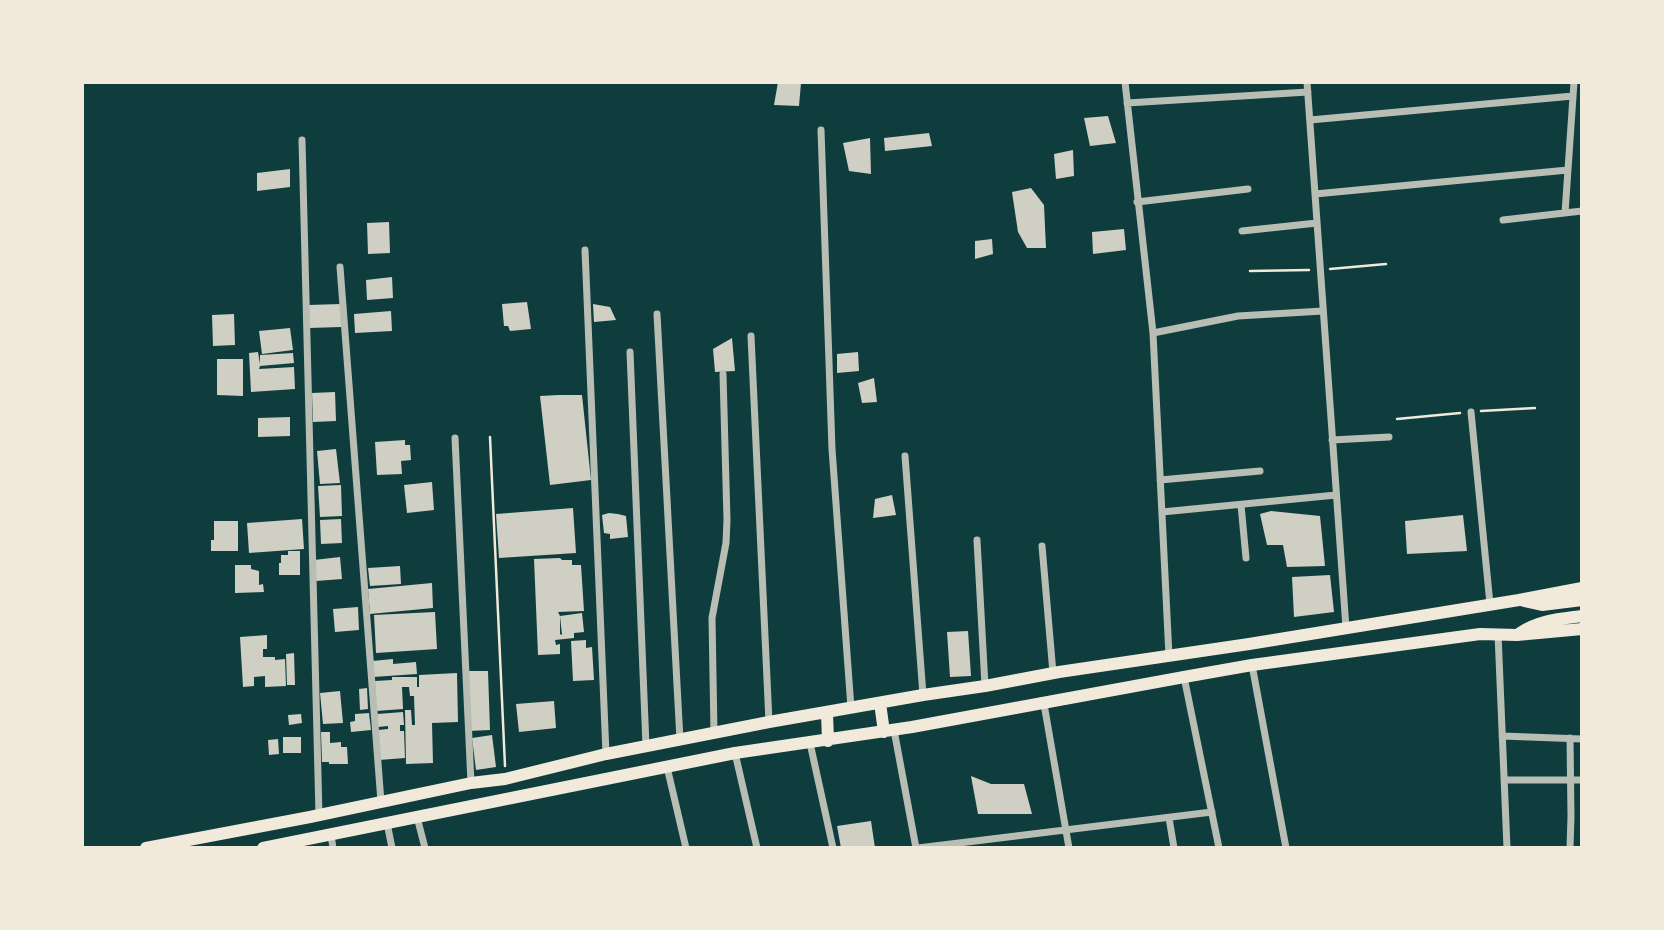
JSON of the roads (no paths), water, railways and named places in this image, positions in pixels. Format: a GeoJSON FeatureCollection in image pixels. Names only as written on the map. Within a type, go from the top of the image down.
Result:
{"type":"FeatureCollection","features":[{"type":"Feature","properties":{"kind":"highway"},"geometry":{"type":"LineString","coordinates":[[146,848],[471,783],[505,779],[606,754],[769,722],[1582,588]]}},
{"type":"Feature","properties":{"kind":"highway"},"geometry":{"type":"LineString","coordinates":[[1519,600],[1542,606],[1582,600]]}},
{"type":"Feature","properties":{"kind":"highway"},"geometry":{"type":"LineString","coordinates":[[1517,635],[1545,621],[1582,615]]}},
{"type":"Feature","properties":{"kind":"highway"},"geometry":{"type":"LineString","coordinates":[[265,847],[332,841],[387,823],[735,753],[889,731],[1252,665],[1480,634],[1517,635],[1582,629]]}},
{"type":"Feature","properties":{"kind":"highway"},"geometry":{"type":"LineString","coordinates":[[880,703],[889,731]]}},
{"type":"Feature","properties":{"kind":"highway"},"geometry":{"type":"LineString","coordinates":[[827,713],[828,741]]}},
{"type":"Feature","properties":{"kind":"street"},"geometry":{"type":"LineString","coordinates":[[1125,82],[1153,332],[1169,656]]}},
{"type":"Feature","properties":{"kind":"street"},"geometry":{"type":"LineString","coordinates":[[1307,82],[1346,628]]}},
{"type":"Feature","properties":{"kind":"street"},"geometry":{"type":"LineString","coordinates":[[1565,213],[1574,82]]}},
{"type":"Feature","properties":{"kind":"street"},"geometry":{"type":"LineString","coordinates":[[1127,103],[1308,92]]}},
{"type":"Feature","properties":{"kind":"street"},"geometry":{"type":"LineString","coordinates":[[1310,120],[1573,96]]}},
{"type":"Feature","properties":{"kind":"street"},"geometry":{"type":"LineString","coordinates":[[821,130],[832,449],[851,708]]}},
{"type":"Feature","properties":{"kind":"street"},"geometry":{"type":"LineString","coordinates":[[302,140],[319,815]]}},
{"type":"Feature","properties":{"kind":"street"},"geometry":{"type":"LineString","coordinates":[[1315,194],[1568,170]]}},
{"type":"Feature","properties":{"kind":"street"},"geometry":{"type":"LineString","coordinates":[[1137,202],[1248,189]]}},
{"type":"Feature","properties":{"kind":"street"},"geometry":{"type":"LineString","coordinates":[[1503,220],[1582,211]]}},
{"type":"Feature","properties":{"kind":"street"},"geometry":{"type":"LineString","coordinates":[[1242,231],[1317,223]]}},
{"type":"Feature","properties":{"kind":"street"},"geometry":{"type":"LineString","coordinates":[[585,250],[606,754]]}},
{"type":"Feature","properties":{"kind":"street"},"geometry":{"type":"LineString","coordinates":[[340,267],[381,802]]}},
{"type":"Feature","properties":{"kind":"street"},"geometry":{"type":"LineString","coordinates":[[1153,332],[1238,316],[1323,311]]}},
{"type":"Feature","properties":{"kind":"street"},"geometry":{"type":"LineString","coordinates":[[657,314],[680,740]]}},
{"type":"Feature","properties":{"kind":"street"},"geometry":{"type":"LineString","coordinates":[[751,336],[769,722]]}},
{"type":"Feature","properties":{"kind":"street"},"geometry":{"type":"LineString","coordinates":[[630,352],[646,746]]}},
{"type":"Feature","properties":{"kind":"street"},"geometry":{"type":"LineString","coordinates":[[714,733],[712,618],[726,543],[727,520],[723,374]]}},
{"type":"Feature","properties":{"kind":"street"},"geometry":{"type":"LineString","coordinates":[[1471,412],[1490,604]]}},
{"type":"Feature","properties":{"kind":"street"},"geometry":{"type":"LineString","coordinates":[[1332,440],[1389,437]]}},
{"type":"Feature","properties":{"kind":"street"},"geometry":{"type":"LineString","coordinates":[[455,438],[471,783]]}},
{"type":"Feature","properties":{"kind":"street"},"geometry":{"type":"LineString","coordinates":[[905,456],[923,695]]}},
{"type":"Feature","properties":{"kind":"street"},"geometry":{"type":"LineString","coordinates":[[1160,480],[1260,471]]}},
{"type":"Feature","properties":{"kind":"street"},"geometry":{"type":"LineString","coordinates":[[1162,512],[1336,495]]}},
{"type":"Feature","properties":{"kind":"street"},"geometry":{"type":"LineString","coordinates":[[1241,505],[1246,558]]}},
{"type":"Feature","properties":{"kind":"street"},"geometry":{"type":"LineString","coordinates":[[976,540],[985,686]]}},
{"type":"Feature","properties":{"kind":"street"},"geometry":{"type":"LineString","coordinates":[[1042,546],[1054,673]]}},
{"type":"Feature","properties":{"kind":"street"},"geometry":{"type":"LineString","coordinates":[[1498,634],[1507,848]]}},
{"type":"Feature","properties":{"kind":"street"},"geometry":{"type":"LineString","coordinates":[[1252,665],[1286,848]]}},
{"type":"Feature","properties":{"kind":"street"},"geometry":{"type":"LineString","coordinates":[[1184,677],[1219,848]]}},
{"type":"Feature","properties":{"kind":"street"},"geometry":{"type":"LineString","coordinates":[[1044,704],[1069,848]]}},
{"type":"Feature","properties":{"kind":"street"},"geometry":{"type":"LineString","coordinates":[[889,731],[917,848],[1212,812]]}},
{"type":"Feature","properties":{"kind":"street"},"geometry":{"type":"LineString","coordinates":[[1502,736],[1582,739]]}},
{"type":"Feature","properties":{"kind":"street"},"geometry":{"type":"LineString","coordinates":[[1570,738],[1570,848]]}},
{"type":"Feature","properties":{"kind":"street"},"geometry":{"type":"LineString","coordinates":[[810,743],[833,848]]}},
{"type":"Feature","properties":{"kind":"street"},"geometry":{"type":"LineString","coordinates":[[735,753],[757,848]]}},
{"type":"Feature","properties":{"kind":"street"},"geometry":{"type":"LineString","coordinates":[[667,767],[686,848]]}},
{"type":"Feature","properties":{"kind":"street"},"geometry":{"type":"LineString","coordinates":[[1504,780],[1582,780]]}},
{"type":"Feature","properties":{"kind":"street"},"geometry":{"type":"LineString","coordinates":[[417,817],[425,848]]}},
{"type":"Feature","properties":{"kind":"street"},"geometry":{"type":"LineString","coordinates":[[1169,818],[1174,848]]}},
{"type":"Feature","properties":{"kind":"street"},"geometry":{"type":"LineString","coordinates":[[387,823],[392,848]]}}]}
